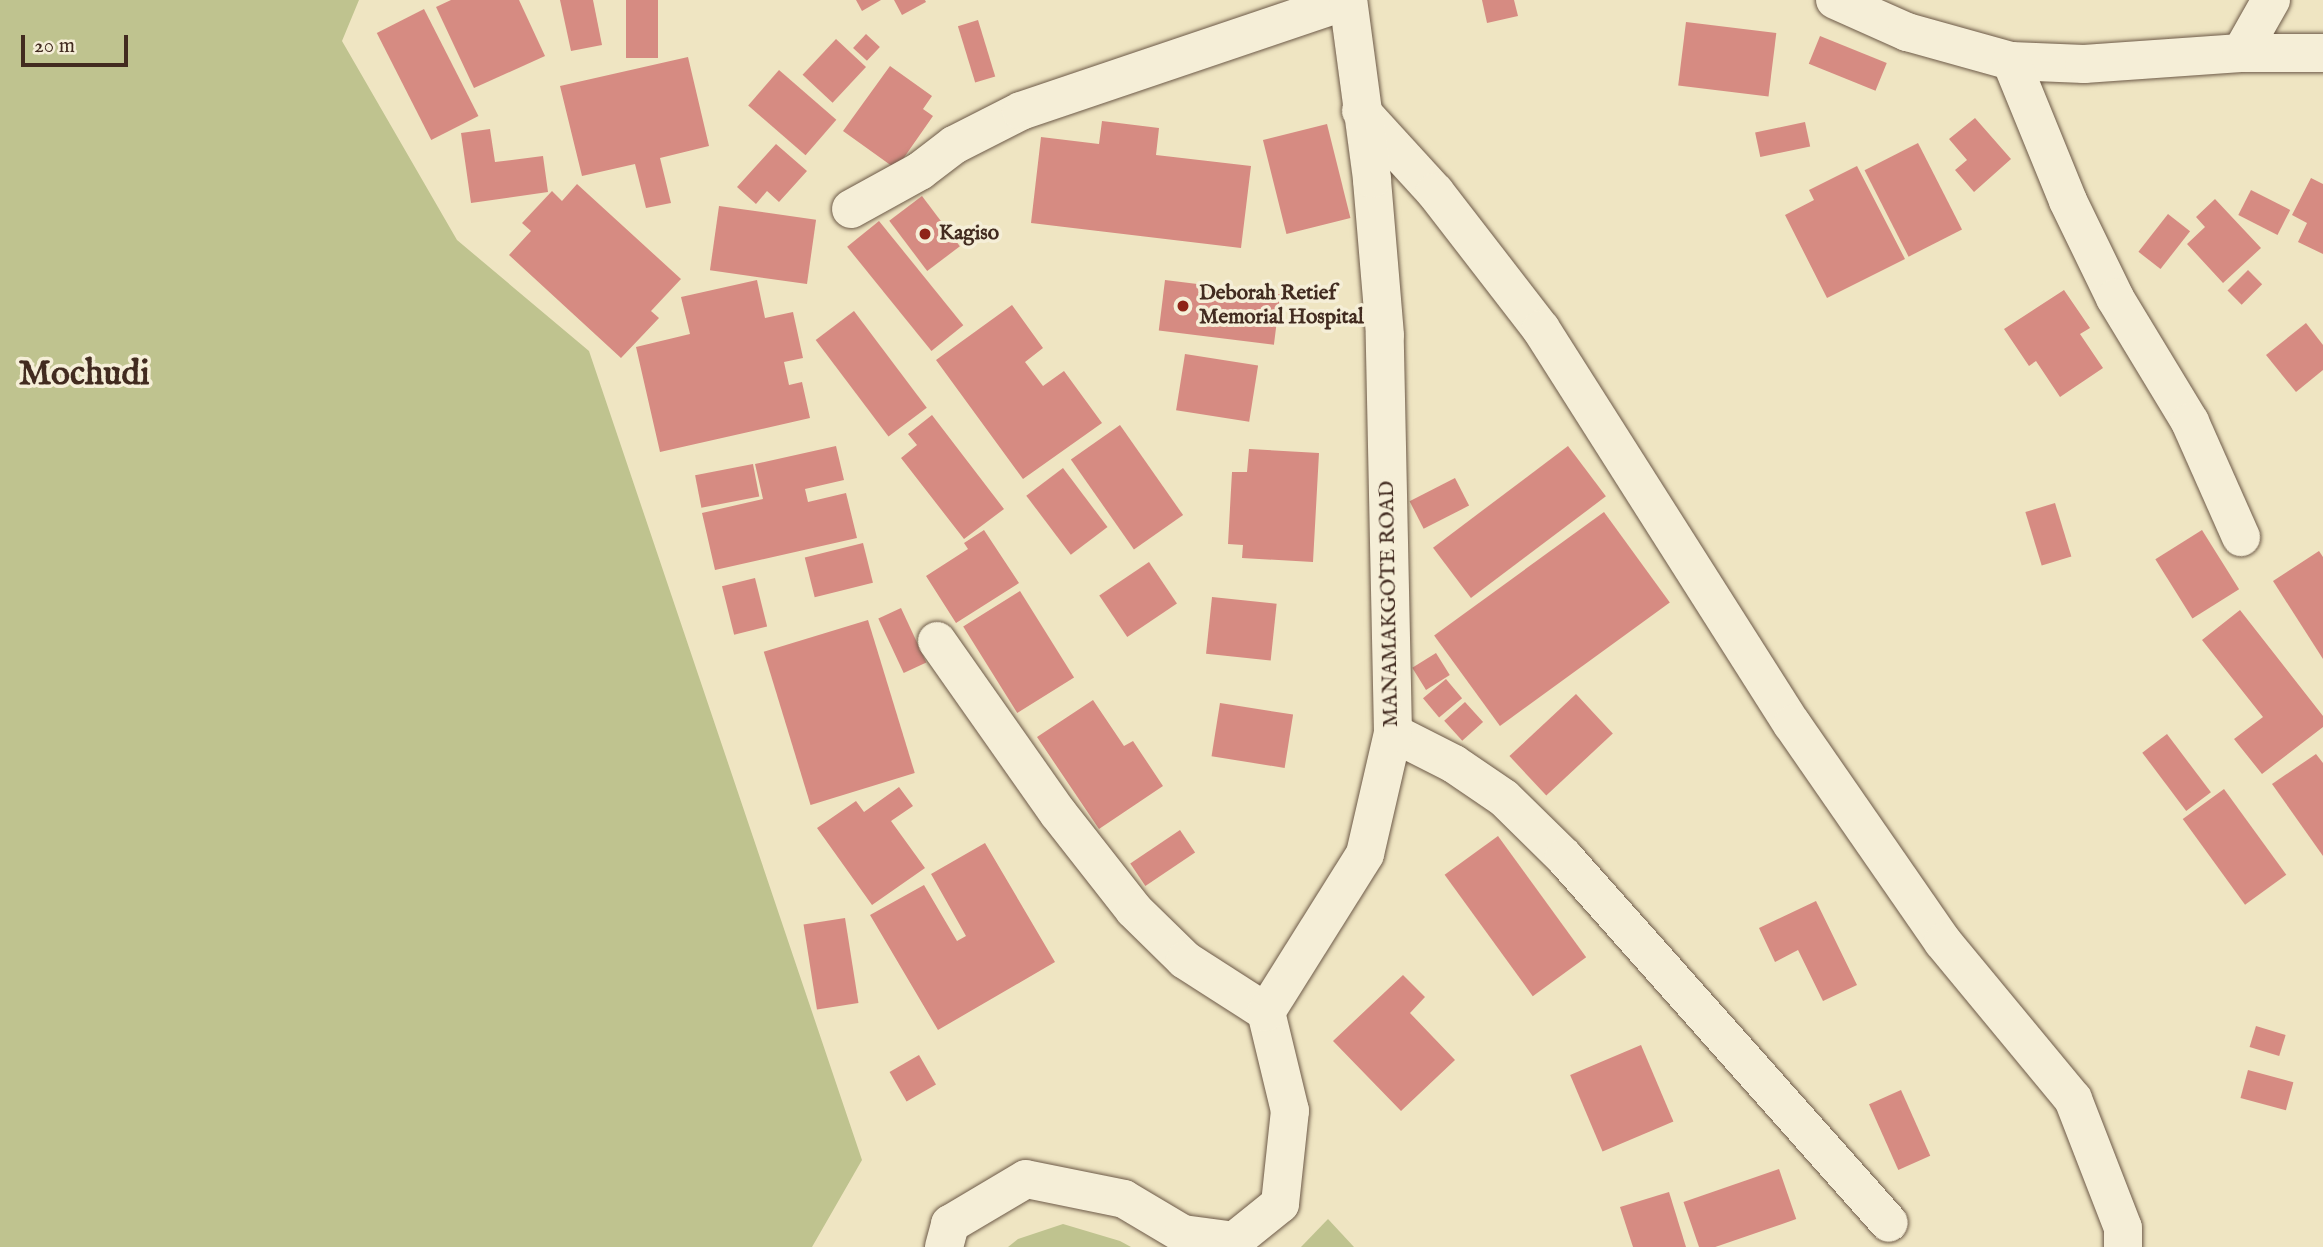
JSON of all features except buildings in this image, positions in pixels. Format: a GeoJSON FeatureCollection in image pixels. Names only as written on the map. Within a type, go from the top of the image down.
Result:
{"type":"FeatureCollection","features":[{"type":"Feature","properties":{"kind":"street","name":"MANAMAKGOTE ROAD"},"geometry":{"type":"LineString","coordinates":[[1266,1012],[1365,854],[1393,733],[1385,335],[1372,179],[1348,0]]}},
{"type":"Feature","properties":{"kind":"street"},"geometry":{"type":"LineString","coordinates":[[851,209],[920,171],[954,145],[1020,111],[1348,0]]}},
{"type":"Feature","properties":{"kind":"street"},"geometry":{"type":"LineString","coordinates":[[1835,0],[1907,32],[2011,61],[2084,64],[2241,53],[2323,53]]}},
{"type":"Feature","properties":{"kind":"street"},"geometry":{"type":"LineString","coordinates":[[2241,53],[2271,0]]}},
{"type":"Feature","properties":{"kind":"street"},"geometry":{"type":"LineString","coordinates":[[2011,61],[2068,201],[2115,298],[2190,422],[2241,537]]}},
{"type":"Feature","properties":{"kind":"street"},"geometry":{"type":"LineString","coordinates":[[1361,111],[1435,192],[1541,329],[1800,736],[1944,942],[2073,1099],[2123,1228],[2123,1247]]}},
{"type":"Feature","properties":{"kind":"street"},"geometry":{"type":"LineString","coordinates":[[937,640],[1058,813],[1134,910],[1185,960],[1266,1012],[1290,1111],[1280,1204],[1234,1241],[1183,1234],[1124,1199],[1026,1179],[950,1224],[944,1247]]}},
{"type":"Feature","properties":{"kind":"street"},"geometry":{"type":"LineString","coordinates":[[1393,733],[1454,764],[1494,791],[1547,840],[1889,1223]]}},
{"type":"Feature","properties":{"kind":"green space"},"geometry":{"type":"Polygon","coordinates":[[[0,0],[359,0],[342,41],[457,240],[589,351],[862,1160],[812,1247],[0,1247],[0,0]]]}},
{"type":"Feature","properties":{"kind":"green space"},"geometry":{"type":"Polygon","coordinates":[[[1328,1219],[1354,1247],[1301,1247],[1328,1219]]]}},
{"type":"Feature","properties":{"kind":"green space"},"geometry":{"type":"Polygon","coordinates":[[[1063,1224],[1120,1241],[1131,1247],[1008,1247],[1018,1239],[1063,1224]]]}},
{"type":"Feature","properties":{"kind":"place","name":"Kagiso"},"geometry":{"type":"Point","coordinates":[925,234]}},
{"type":"Feature","properties":{"kind":"place","name":"Deborah Retief Memorial Hospital"},"geometry":{"type":"Point","coordinates":[1183,306]}},
{"type":"Feature","properties":{"kind":"district","name":"Mochudi"},"geometry":{"type":"Point","coordinates":[84,375]}}]}
